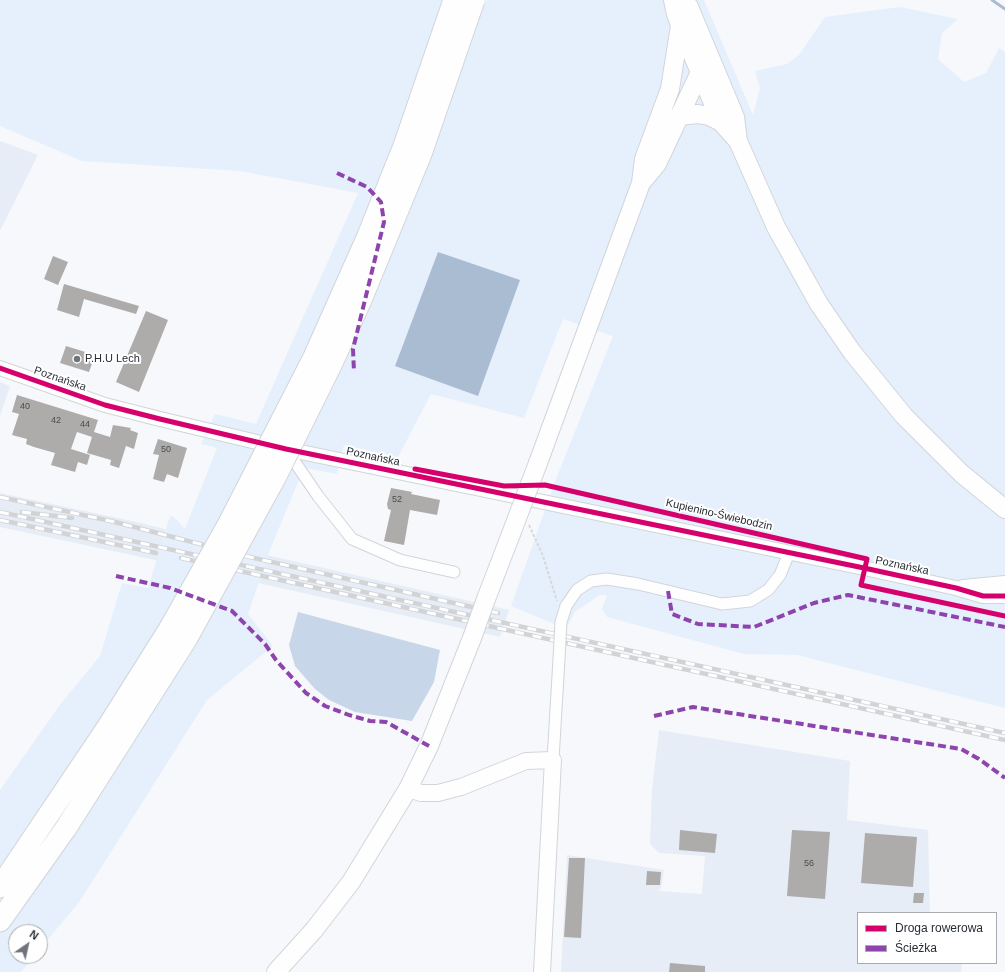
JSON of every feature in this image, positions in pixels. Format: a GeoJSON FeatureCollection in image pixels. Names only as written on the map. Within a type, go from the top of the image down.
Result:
{"type":"FeatureCollection","features":[{"type":"Feature","properties":{"kind":"highway"},"geometry":{"type":"LineString","coordinates":[[0,887],[108,728],[178,633],[326,331],[367,238],[404,146],[454,0]]}},
{"type":"Feature","properties":{"kind":"highway"},"geometry":{"type":"LineString","coordinates":[[0,921],[66,828],[178,633],[275,478],[331,365],[361,300],[421,154],[474,0]]}},
{"type":"Feature","properties":{"kind":"main road"},"geometry":{"type":"LineString","coordinates":[[673,0],[680,25],[735,117],[738,141],[776,227],[804,279],[852,352],[904,416],[936,450],[962,474],[1005,509]]}},
{"type":"Feature","properties":{"kind":"main road"},"geometry":{"type":"LineString","coordinates":[[684,0],[689,7],[721,122]]}},
{"type":"Feature","properties":{"kind":"main road"},"geometry":{"type":"LineString","coordinates":[[276,972],[314,930],[351,882],[408,789],[429,746],[472,638],[538,463],[641,183],[644,159],[670,89],[680,25]]}},
{"type":"Feature","properties":{"kind":"main road"},"geometry":{"type":"LineString","coordinates":[[670,89],[679,78],[685,74],[707,69]]}},
{"type":"Feature","properties":{"kind":"main road"},"geometry":{"type":"LineString","coordinates":[[641,183],[657,164],[679,116],[707,69]]}},
{"type":"Feature","properties":{"kind":"main road"},"geometry":{"type":"LineString","coordinates":[[679,116],[698,114],[709,116],[721,122],[738,141]]}},
{"type":"Feature","properties":{"kind":"main road"},"geometry":{"type":"LineString","coordinates":[[408,789],[420,793],[438,793],[461,787],[526,761],[553,760],[542,972]]}},
{"type":"Feature","properties":{"kind":"street","name":"Poznańska"},"geometry":{"type":"LineString","coordinates":[[0,368],[105,405],[286,449],[956,588],[983,596],[1005,596]]}},
{"type":"Feature","properties":{"kind":"street"},"geometry":{"type":"LineString","coordinates":[[286,449],[318,496],[352,538],[400,560],[454,572]]}},
{"type":"Feature","properties":{"kind":"street"},"geometry":{"type":"LineString","coordinates":[[553,760],[561,622],[566,606],[577,590],[590,581],[606,579],[638,584],[722,604],[750,601],[768,590],[776,580],[786,562],[789,553]]}},
{"type":"Feature","properties":{"kind":"street","name":"Poznańska"},"geometry":{"type":"LineString","coordinates":[[956,588],[1005,582]]}},
{"type":"Feature","properties":{"kind":"shaded area"},"geometry":{"type":"Polygon","coordinates":[[[0,0],[704,0],[753,115],[760,88],[755,71],[787,64],[799,55],[825,17],[900,7],[958,19],[942,33],[938,59],[964,82],[986,73],[999,48],[1005,52],[1005,708],[797,655],[744,654],[607,617],[602,609],[607,595],[600,595],[575,612],[566,629],[511,606],[556,479],[613,336],[563,319],[524,418],[431,394],[398,457],[344,445],[337,474],[304,468],[271,547],[248,614],[273,646],[207,700],[80,901],[48,939],[48,924],[8,924],[8,964],[28,964],[21,972],[0,972],[0,790],[62,702],[100,656],[122,583],[148,588],[170,516],[174,517],[185,529],[217,448],[201,444],[215,414],[256,424],[358,193],[240,171],[82,161],[0,126],[0,0]]]}},
{"type":"Feature","properties":{"kind":"shaded area"},"geometry":{"type":"Polygon","coordinates":[[[0,141],[38,155],[0,231],[0,141]]]}},
{"type":"Feature","properties":{"kind":"shaded area"},"geometry":{"type":"Polygon","coordinates":[[[438,252],[520,280],[478,396],[395,366],[438,252]]]}},
{"type":"Feature","properties":{"kind":"shaded area"},"geometry":{"type":"Polygon","coordinates":[[[0,382],[10,386],[0,416],[0,382]]]}},
{"type":"Feature","properties":{"kind":"shaded area"},"geometry":{"type":"Polygon","coordinates":[[[0,493],[141,523],[258,553],[509,610],[500,637],[0,527],[0,493]]]}},
{"type":"Feature","properties":{"kind":"shaded area"},"geometry":{"type":"Polygon","coordinates":[[[298,612],[440,650],[434,682],[412,721],[355,712],[329,700],[315,689],[295,666],[289,645],[298,612]]]}},
{"type":"Feature","properties":{"kind":"shaded area"},"geometry":{"type":"Polygon","coordinates":[[[659,730],[850,761],[847,820],[928,830],[930,912],[857,912],[857,964],[962,964],[961,972],[561,972],[567,855],[664,870],[661,888],[658,891],[702,894],[705,856],[659,853],[650,844],[652,790],[659,730]]]}},
{"type":"Feature","properties":{"kind":"building"},"geometry":{"type":"Polygon","coordinates":[[[53,256],[68,262],[58,285],[44,279],[53,256]]]}},
{"type":"Feature","properties":{"kind":"building"},"geometry":{"type":"Polygon","coordinates":[[[64,284],[139,306],[136,314],[84,299],[79,317],[57,310],[64,284]]]}},
{"type":"Feature","properties":{"kind":"building"},"geometry":{"type":"Polygon","coordinates":[[[146,311],[168,320],[139,392],[116,382],[146,311]]]}},
{"type":"Feature","properties":{"kind":"building","name":"P.H.U Lech"},"geometry":{"type":"Polygon","coordinates":[[[66,346],[95,355],[89,372],[60,363],[66,346]]]}},
{"type":"Feature","properties":{"kind":"building"},"geometry":{"type":"Polygon","coordinates":[[[17,395],[98,420],[94,432],[110,437],[113,425],[131,428],[130,430],[138,433],[134,449],[126,446],[119,468],[110,465],[111,460],[87,453],[92,437],[77,432],[71,449],[90,455],[87,465],[78,462],[75,472],[51,465],[55,453],[26,444],[27,439],[12,435],[19,414],[12,412],[17,395]]]}},
{"type":"Feature","properties":{"kind":"building"},"geometry":{"type":"Polygon","coordinates":[[[158,439],[187,448],[178,478],[167,474],[164,482],[153,479],[159,455],[153,454],[158,439]]]}},
{"type":"Feature","properties":{"kind":"building"},"geometry":{"type":"Polygon","coordinates":[[[391,488],[440,500],[437,515],[410,510],[404,545],[384,541],[391,510],[388,509],[387,504],[391,488]]]}},
{"type":"Feature","properties":{"kind":"building"},"geometry":{"type":"Polygon","coordinates":[[[680,830],[717,834],[715,853],[679,850],[680,830]]]}},
{"type":"Feature","properties":{"kind":"building"},"geometry":{"type":"Polygon","coordinates":[[[792,830],[830,832],[825,899],[787,896],[792,830]]]}},
{"type":"Feature","properties":{"kind":"building"},"geometry":{"type":"Polygon","coordinates":[[[865,833],[917,837],[913,887],[861,883],[865,833]]]}},
{"type":"Feature","properties":{"kind":"building"},"geometry":{"type":"Polygon","coordinates":[[[569,858],[585,858],[581,938],[564,937],[569,858]]]}},
{"type":"Feature","properties":{"kind":"building"},"geometry":{"type":"Polygon","coordinates":[[[647,871],[661,872],[660,885],[646,885],[647,871]]]}},
{"type":"Feature","properties":{"kind":"building"},"geometry":{"type":"Polygon","coordinates":[[[914,893],[924,893],[923,903],[913,903],[914,893]]]}},
{"type":"Feature","properties":{"kind":"building"},"geometry":{"type":"Polygon","coordinates":[[[670,963],[705,966],[705,972],[669,972],[670,963]]]}},
{"type":"Feature","properties":{"kind":"waterway"},"geometry":{"type":"LineString","coordinates":[[992,0],[1005,9]]}},
{"type":"Feature","properties":{"kind":"railway"},"geometry":{"type":"LineString","coordinates":[[0,497],[115,522],[254,558],[498,613]]}},
{"type":"Feature","properties":{"kind":"railway"},"geometry":{"type":"LineString","coordinates":[[0,512],[1005,733]]}},
{"type":"Feature","properties":{"kind":"railway"},"geometry":{"type":"LineString","coordinates":[[22,512],[72,518]]}},
{"type":"Feature","properties":{"kind":"railway"},"geometry":{"type":"LineString","coordinates":[[0,520],[156,553]]}},
{"type":"Feature","properties":{"kind":"railway"},"geometry":{"type":"LineString","coordinates":[[181,558],[1005,740]]}},
{"type":"Feature","properties":{"kind":"marked path"},"geometry":{"type":"LineString","coordinates":[[337,173],[367,187],[381,202],[384,222],[353,349],[354,372]]}},
{"type":"Feature","properties":{"kind":"marked path"},"geometry":{"type":"LineString","coordinates":[[116,576],[170,588],[232,611],[265,644],[276,660],[306,693],[325,706],[349,715],[370,721],[386,722],[429,746]]}},
{"type":"Feature","properties":{"kind":"marked path"},"geometry":{"type":"LineString","coordinates":[[668,591],[672,614],[698,624],[754,627],[814,603],[848,595],[1005,627]]}},
{"type":"Feature","properties":{"kind":"marked path"},"geometry":{"type":"LineString","coordinates":[[654,716],[693,707],[961,749],[979,759],[1005,778]]}},
{"type":"Feature","properties":{"kind":"cycle path"},"geometry":{"type":"LineString","coordinates":[[0,368],[105,405],[286,449],[864,568],[956,588],[983,596],[1005,596]]}},
{"type":"Feature","properties":{"kind":"cycle path","name":"Kupienino-Świebodzin"},"geometry":{"type":"LineString","coordinates":[[415,469],[504,486],[545,485],[867,559],[861,585],[1005,616]]}},
{"type":"Feature","properties":{"kind":"place","name":"P.H.U Lech"},"geometry":{"type":"Point","coordinates":[77,359]}}]}
